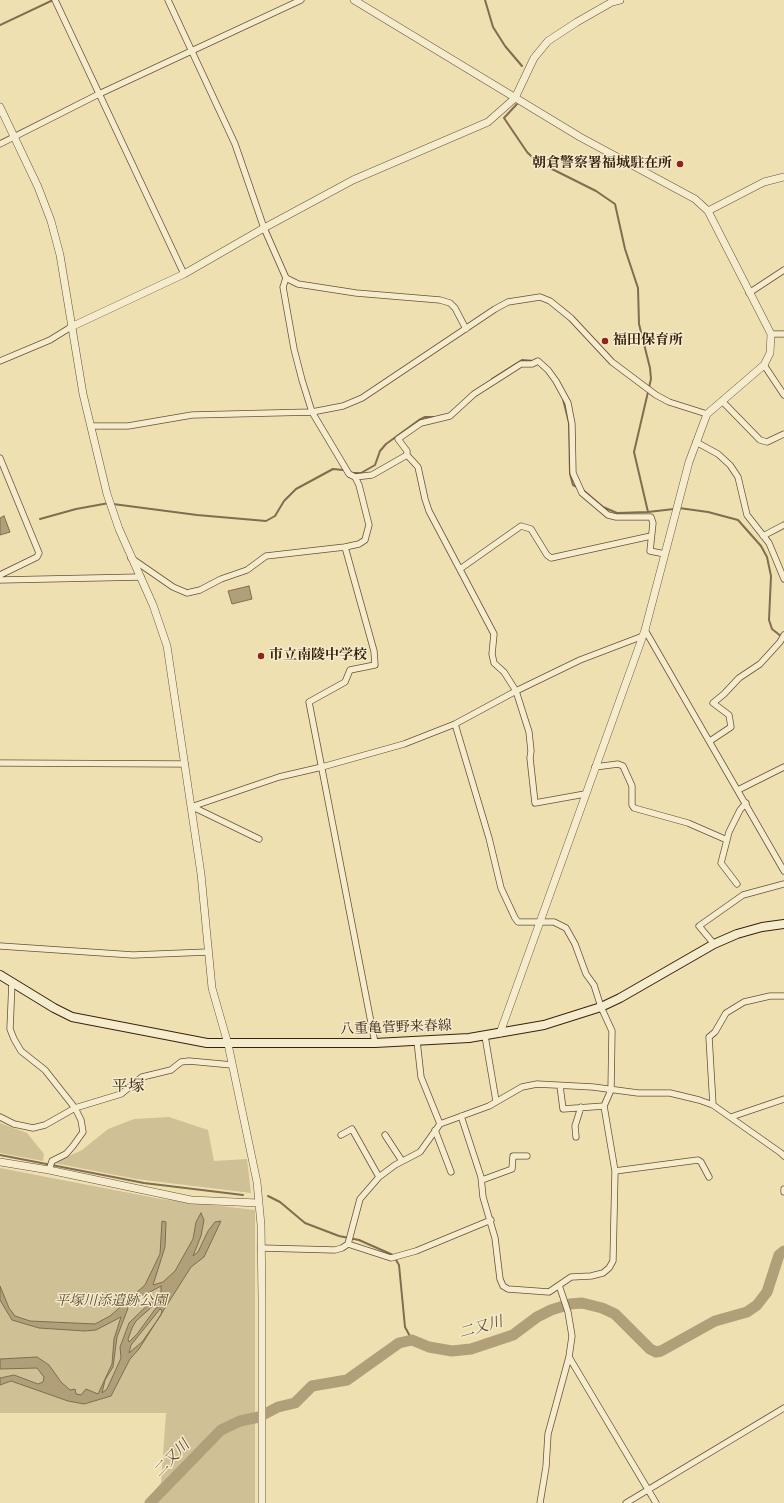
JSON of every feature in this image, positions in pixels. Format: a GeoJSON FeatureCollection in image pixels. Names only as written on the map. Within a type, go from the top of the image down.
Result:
{"type":"FeatureCollection","features":[{"type":"Feature","properties":{"kind":"main road","name":"八重亀菅野来春線"},"geometry":{"type":"LineString","coordinates":[[0,975],[54,1008],[72,1017],[207,1043],[375,1043],[468,1038],[544,1025],[601,1007],[626,995],[714,944],[737,934],[762,927],[784,924]]}},
{"type":"Feature","properties":{"kind":"street"},"geometry":{"type":"LineString","coordinates":[[55,0],[184,274]]}},
{"type":"Feature","properties":{"kind":"street"},"geometry":{"type":"LineString","coordinates":[[168,0],[235,144],[264,228],[286,278],[298,284],[356,293],[450,303],[455,308],[466,328]]}},
{"type":"Feature","properties":{"kind":"street"},"geometry":{"type":"LineString","coordinates":[[0,144],[98,94],[302,0]]}},
{"type":"Feature","properties":{"kind":"street"},"geometry":{"type":"LineString","coordinates":[[354,0],[580,137],[695,199],[708,211],[771,334],[770,353],[764,365],[707,414],[696,442],[689,462],[644,633],[500,1033]]}},
{"type":"Feature","properties":{"kind":"street"},"geometry":{"type":"LineString","coordinates":[[0,361],[50,340],[71,327],[184,274],[264,228],[353,180],[488,122],[515,98],[534,58],[548,41],[612,1],[620,0]]}},
{"type":"Feature","properties":{"kind":"street"},"geometry":{"type":"LineString","coordinates":[[0,107],[38,187],[51,221],[60,255],[83,394],[109,500],[131,558],[153,605],[167,646],[201,874],[212,988],[228,1044],[250,1146],[258,1203],[261,1248],[262,1503]]}},
{"type":"Feature","properties":{"kind":"street"},"geometry":{"type":"LineString","coordinates":[[708,211],[764,182],[784,177]]}},
{"type":"Feature","properties":{"kind":"street"},"geometry":{"type":"LineString","coordinates":[[749,293],[784,270]]}},
{"type":"Feature","properties":{"kind":"street"},"geometry":{"type":"LineString","coordinates":[[131,558],[173,587],[187,593],[200,590],[221,578],[247,570],[266,556],[345,547],[359,544],[365,540],[369,525],[363,497],[354,477],[349,474],[312,412],[294,349],[283,287],[286,278]]}},
{"type":"Feature","properties":{"kind":"street"},"geometry":{"type":"LineString","coordinates":[[91,426],[143,425],[176,417],[192,415],[312,412],[354,402],[508,302],[540,298],[550,301],[571,318],[612,362],[656,395],[669,402],[707,414]]}},
{"type":"Feature","properties":{"kind":"street"},"geometry":{"type":"LineString","coordinates":[[771,334],[784,334]]}},
{"type":"Feature","properties":{"kind":"street"},"geometry":{"type":"LineString","coordinates":[[585,794],[535,803],[529,732],[516,691],[504,672],[494,663],[492,654],[494,634],[429,511],[424,499],[418,467],[407,456],[407,451],[398,439],[421,423],[450,416],[474,394],[521,364],[532,364],[538,361],[552,375],[568,403],[572,424],[573,473],[582,493],[608,515],[616,518],[651,517],[653,523],[650,551],[665,554]]}},
{"type":"Feature","properties":{"kind":"street"},"geometry":{"type":"LineString","coordinates":[[764,365],[784,395]]}},
{"type":"Feature","properties":{"kind":"street"},"geometry":{"type":"LineString","coordinates":[[722,401],[760,440],[768,442],[784,434]]}},
{"type":"Feature","properties":{"kind":"street"},"geometry":{"type":"LineString","coordinates":[[696,442],[718,454],[730,465],[742,486],[747,515],[772,550],[784,579]]}},
{"type":"Feature","properties":{"kind":"street"},"geometry":{"type":"LineString","coordinates":[[354,477],[372,476],[407,456]]}},
{"type":"Feature","properties":{"kind":"street"},"geometry":{"type":"LineString","coordinates":[[0,458],[39,553],[37,556],[0,575]]}},
{"type":"Feature","properties":{"kind":"street"},"geometry":{"type":"LineString","coordinates":[[763,536],[784,524]]}},
{"type":"Feature","properties":{"kind":"street"},"geometry":{"type":"LineString","coordinates":[[460,570],[521,526],[531,528],[547,555],[551,558],[651,536]]}},
{"type":"Feature","properties":{"kind":"street"},"geometry":{"type":"LineString","coordinates":[[345,547],[374,651],[375,665],[350,670],[345,682],[309,702],[375,1043]]}},
{"type":"Feature","properties":{"kind":"street"},"geometry":{"type":"LineString","coordinates":[[0,580],[141,577]]}},
{"type":"Feature","properties":{"kind":"street"},"geometry":{"type":"LineString","coordinates":[[192,807],[279,777],[322,767],[404,744],[455,724],[516,691],[580,660],[644,633]]}},
{"type":"Feature","properties":{"kind":"street"},"geometry":{"type":"LineString","coordinates":[[644,633],[710,741],[784,871]]}},
{"type":"Feature","properties":{"kind":"street"},"geometry":{"type":"LineString","coordinates":[[710,741],[731,728],[729,715],[713,702],[724,694],[739,678],[760,664],[782,643],[784,635]]}},
{"type":"Feature","properties":{"kind":"street"},"geometry":{"type":"LineString","coordinates":[[455,724],[489,838],[501,888],[514,918],[518,922],[554,922],[566,928],[575,944],[586,974],[594,985],[601,1007],[612,1031],[611,1090],[604,1106],[615,1171],[613,1261],[609,1268],[603,1273],[591,1276],[571,1277],[549,1292],[508,1289],[503,1286],[491,1220],[483,1197],[482,1180],[460,1116]]}},
{"type":"Feature","properties":{"kind":"street"},"geometry":{"type":"LineString","coordinates":[[0,763],[185,764]]}},
{"type":"Feature","properties":{"kind":"street"},"geometry":{"type":"LineString","coordinates":[[595,767],[618,764],[623,766],[632,786],[632,805],[634,808],[688,823],[727,840]]}},
{"type":"Feature","properties":{"kind":"street"},"geometry":{"type":"LineString","coordinates":[[738,790],[784,767]]}},
{"type":"Feature","properties":{"kind":"street"},"geometry":{"type":"LineString","coordinates":[[737,884],[721,865],[727,840],[735,820],[746,803]]}},
{"type":"Feature","properties":{"kind":"street"},"geometry":{"type":"LineString","coordinates":[[192,807],[260,839]]}},
{"type":"Feature","properties":{"kind":"street"},"geometry":{"type":"LineString","coordinates":[[714,944],[699,926],[743,895],[784,884]]}},
{"type":"Feature","properties":{"kind":"street"},"geometry":{"type":"LineString","coordinates":[[0,946],[133,955],[208,952]]}},
{"type":"Feature","properties":{"kind":"street"},"geometry":{"type":"LineString","coordinates":[[12,982],[10,1029],[14,1039],[21,1051],[45,1070],[76,1108],[81,1120],[83,1132],[74,1146],[66,1154],[52,1161],[49,1170]]}},
{"type":"Feature","properties":{"kind":"street"},"geometry":{"type":"LineString","coordinates":[[713,1105],[709,1037],[715,1032],[726,1013],[744,1002],[770,996],[784,996]]}},
{"type":"Feature","properties":{"kind":"street"},"geometry":{"type":"LineString","coordinates":[[485,1036],[496,1101]]}},
{"type":"Feature","properties":{"kind":"street"},"geometry":{"type":"LineString","coordinates":[[417,1041],[422,1077],[440,1124]]}},
{"type":"Feature","properties":{"kind":"street"},"geometry":{"type":"LineString","coordinates":[[0,1117],[14,1124],[33,1128],[45,1125],[76,1108],[120,1094],[142,1077],[172,1070],[181,1062],[190,1061],[232,1065]]}},
{"type":"Feature","properties":{"kind":"street"},"geometry":{"type":"LineString","coordinates":[[348,1244],[360,1199],[378,1177],[402,1161],[420,1152],[440,1124],[488,1106],[522,1087],[537,1084],[593,1087],[638,1093],[670,1092],[713,1105],[784,1156]]}},
{"type":"Feature","properties":{"kind":"street"},"geometry":{"type":"LineString","coordinates":[[560,1086],[563,1109],[604,1106]]}},
{"type":"Feature","properties":{"kind":"street"},"geometry":{"type":"LineString","coordinates":[[730,1117],[784,1099]]}},
{"type":"Feature","properties":{"kind":"street"},"geometry":{"type":"LineString","coordinates":[[576,1137],[575,1126],[580,1107]]}},
{"type":"Feature","properties":{"kind":"street"},"geometry":{"type":"LineString","coordinates":[[341,1135],[352,1129],[378,1177]]}},
{"type":"Feature","properties":{"kind":"street"},"geometry":{"type":"LineString","coordinates":[[435,1130],[451,1172]]}},
{"type":"Feature","properties":{"kind":"street"},"geometry":{"type":"LineString","coordinates":[[385,1135],[402,1161]]}},
{"type":"Feature","properties":{"kind":"street"},"geometry":{"type":"LineString","coordinates":[[482,1180],[512,1168],[513,1156],[527,1156]]}},
{"type":"Feature","properties":{"kind":"street"},"geometry":{"type":"LineString","coordinates":[[615,1171],[698,1160],[701,1162],[709,1177]]}},
{"type":"Feature","properties":{"kind":"street"},"geometry":{"type":"LineString","coordinates":[[0,1162],[49,1170],[191,1200],[258,1203]]}},
{"type":"Feature","properties":{"kind":"street"},"geometry":{"type":"LineString","coordinates":[[261,1248],[335,1250],[348,1244],[391,1258],[416,1251],[491,1220]]}},
{"type":"Feature","properties":{"kind":"street"},"geometry":{"type":"LineString","coordinates":[[540,1503],[546,1467],[548,1434],[569,1357],[572,1336],[568,1312],[559,1285]]}},
{"type":"Feature","properties":{"kind":"street"},"geometry":{"type":"LineString","coordinates":[[569,1357],[656,1503]]}},
{"type":"Feature","properties":{"kind":"street"},"geometry":{"type":"LineString","coordinates":[[626,1503],[784,1408]]}},
{"type":"Feature","properties":{"kind":"green space"},"geometry":{"type":"Polygon","coordinates":[[[169,1117],[208,1130],[214,1161],[247,1159],[251,1193],[136,1179],[54,1163],[82,1150],[108,1129],[134,1119],[169,1117]]]}},
{"type":"Feature","properties":{"kind":"green space"},"geometry":{"type":"Polygon","coordinates":[[[0,1123],[27,1133],[44,1154],[43,1161],[0,1153],[0,1123]]]}},
{"type":"Feature","properties":{"kind":"green space","name":"平塚川添遺跡公園"},"geometry":{"type":"Polygon","coordinates":[[[0,1168],[161,1199],[255,1210],[255,1503],[144,1503],[161,1483],[166,1413],[0,1413],[0,1168]]]}},
{"type":"Feature","properties":{"kind":"shaded area"},"geometry":{"type":"Polygon","coordinates":[[[4,516],[10,532],[0,535],[0,518],[4,516]]]}},
{"type":"Feature","properties":{"kind":"shaded area"},"geometry":{"type":"Polygon","coordinates":[[[249,586],[252,599],[232,604],[228,591],[249,586]]]}},
{"type":"Feature","properties":{"kind":"shaded area"},"geometry":{"type":"Polygon","coordinates":[[[201,1213],[204,1220],[201,1236],[193,1256],[198,1252],[208,1231],[215,1222],[221,1221],[204,1257],[191,1267],[161,1314],[162,1310],[160,1309],[131,1345],[129,1353],[142,1342],[157,1321],[139,1349],[130,1359],[111,1396],[84,1404],[68,1401],[11,1381],[0,1385],[0,1378],[14,1375],[38,1384],[43,1382],[44,1377],[37,1368],[0,1369],[0,1359],[37,1357],[49,1365],[61,1382],[70,1390],[75,1389],[76,1394],[81,1395],[86,1389],[98,1394],[112,1364],[114,1339],[121,1317],[96,1330],[85,1331],[39,1328],[12,1320],[0,1300],[0,1286],[9,1308],[15,1316],[30,1321],[95,1324],[110,1316],[145,1285],[160,1254],[162,1221],[166,1222],[165,1247],[153,1285],[163,1282],[175,1271],[193,1239],[196,1222],[201,1213]],[[161,1286],[130,1303],[117,1337],[113,1367],[105,1380],[102,1393],[107,1389],[121,1358],[120,1347],[129,1323],[161,1292],[161,1286]],[[164,1296],[136,1321],[128,1339],[129,1342],[137,1334],[156,1308],[164,1304],[166,1298],[164,1296]]]}},
{"type":"Feature","properties":{"kind":"waterway"},"geometry":{"type":"LineString","coordinates":[[0,25],[53,0]]}},
{"type":"Feature","properties":{"kind":"waterway"},"geometry":{"type":"LineString","coordinates":[[485,0],[493,27],[505,46],[522,66]]}},
{"type":"Feature","properties":{"kind":"waterway"},"geometry":{"type":"LineString","coordinates":[[517,104],[504,118],[527,152],[536,161],[596,191],[615,204],[625,249],[638,288],[639,324],[650,368],[651,379],[634,452],[648,512]]}},
{"type":"Feature","properties":{"kind":"waterway"},"geometry":{"type":"LineString","coordinates":[[492,379],[522,360],[534,361]]}},
{"type":"Feature","properties":{"kind":"waterway"},"geometry":{"type":"LineString","coordinates":[[563,399],[569,423],[570,474],[573,485],[577,487]]}},
{"type":"Feature","properties":{"kind":"waterway"},"geometry":{"type":"LineString","coordinates":[[353,473],[361,473],[375,465],[380,451],[386,444],[419,420],[425,417],[437,417]]}},
{"type":"Feature","properties":{"kind":"waterway"},"geometry":{"type":"LineString","coordinates":[[113,504],[197,515],[266,521],[275,516],[284,501],[296,489],[333,469],[343,470]]}},
{"type":"Feature","properties":{"kind":"waterway"},"geometry":{"type":"LineString","coordinates":[[583,490],[603,507],[617,513],[674,509]]}},
{"type":"Feature","properties":{"kind":"waterway"},"geometry":{"type":"LineString","coordinates":[[40,519],[76,509],[109,503]]}},
{"type":"Feature","properties":{"kind":"waterway"},"geometry":{"type":"LineString","coordinates":[[679,508],[708,512],[738,520],[761,546],[767,557],[771,576],[769,620],[772,629],[782,637]]}},
{"type":"Feature","properties":{"kind":"waterway"},"geometry":{"type":"LineString","coordinates":[[0,1155],[144,1183],[243,1195]]}},
{"type":"Feature","properties":{"kind":"waterway"},"geometry":{"type":"LineString","coordinates":[[268,1196],[280,1202],[305,1223],[339,1236],[359,1240],[393,1255],[399,1265],[405,1327],[412,1340]]}},
{"type":"Feature","properties":{"kind":"waterway","name":"二又川"},"geometry":{"type":"LineString","coordinates":[[150,1503],[221,1430],[240,1421],[259,1417],[278,1407],[295,1403],[312,1386],[347,1380],[399,1343],[412,1340],[429,1347],[452,1351],[471,1349],[513,1335],[537,1317],[551,1310],[570,1304],[582,1303],[602,1308],[615,1314],[650,1349],[656,1352],[661,1351],[715,1321],[747,1312],[757,1305],[767,1292],[779,1255],[784,1251]]}},
{"type":"Feature","properties":{"kind":"place","name":"朝倉警察署福城駐在所"},"geometry":{"type":"Point","coordinates":[680,164]}},
{"type":"Feature","properties":{"kind":"place","name":"福田保育所"},"geometry":{"type":"Point","coordinates":[605,341]}},
{"type":"Feature","properties":{"kind":"place","name":"市立南陵中学校"},"geometry":{"type":"Point","coordinates":[261,656]}},
{"type":"Feature","properties":{"kind":"district","name":"平塚"},"geometry":{"type":"Point","coordinates":[128,1087]}}]}
